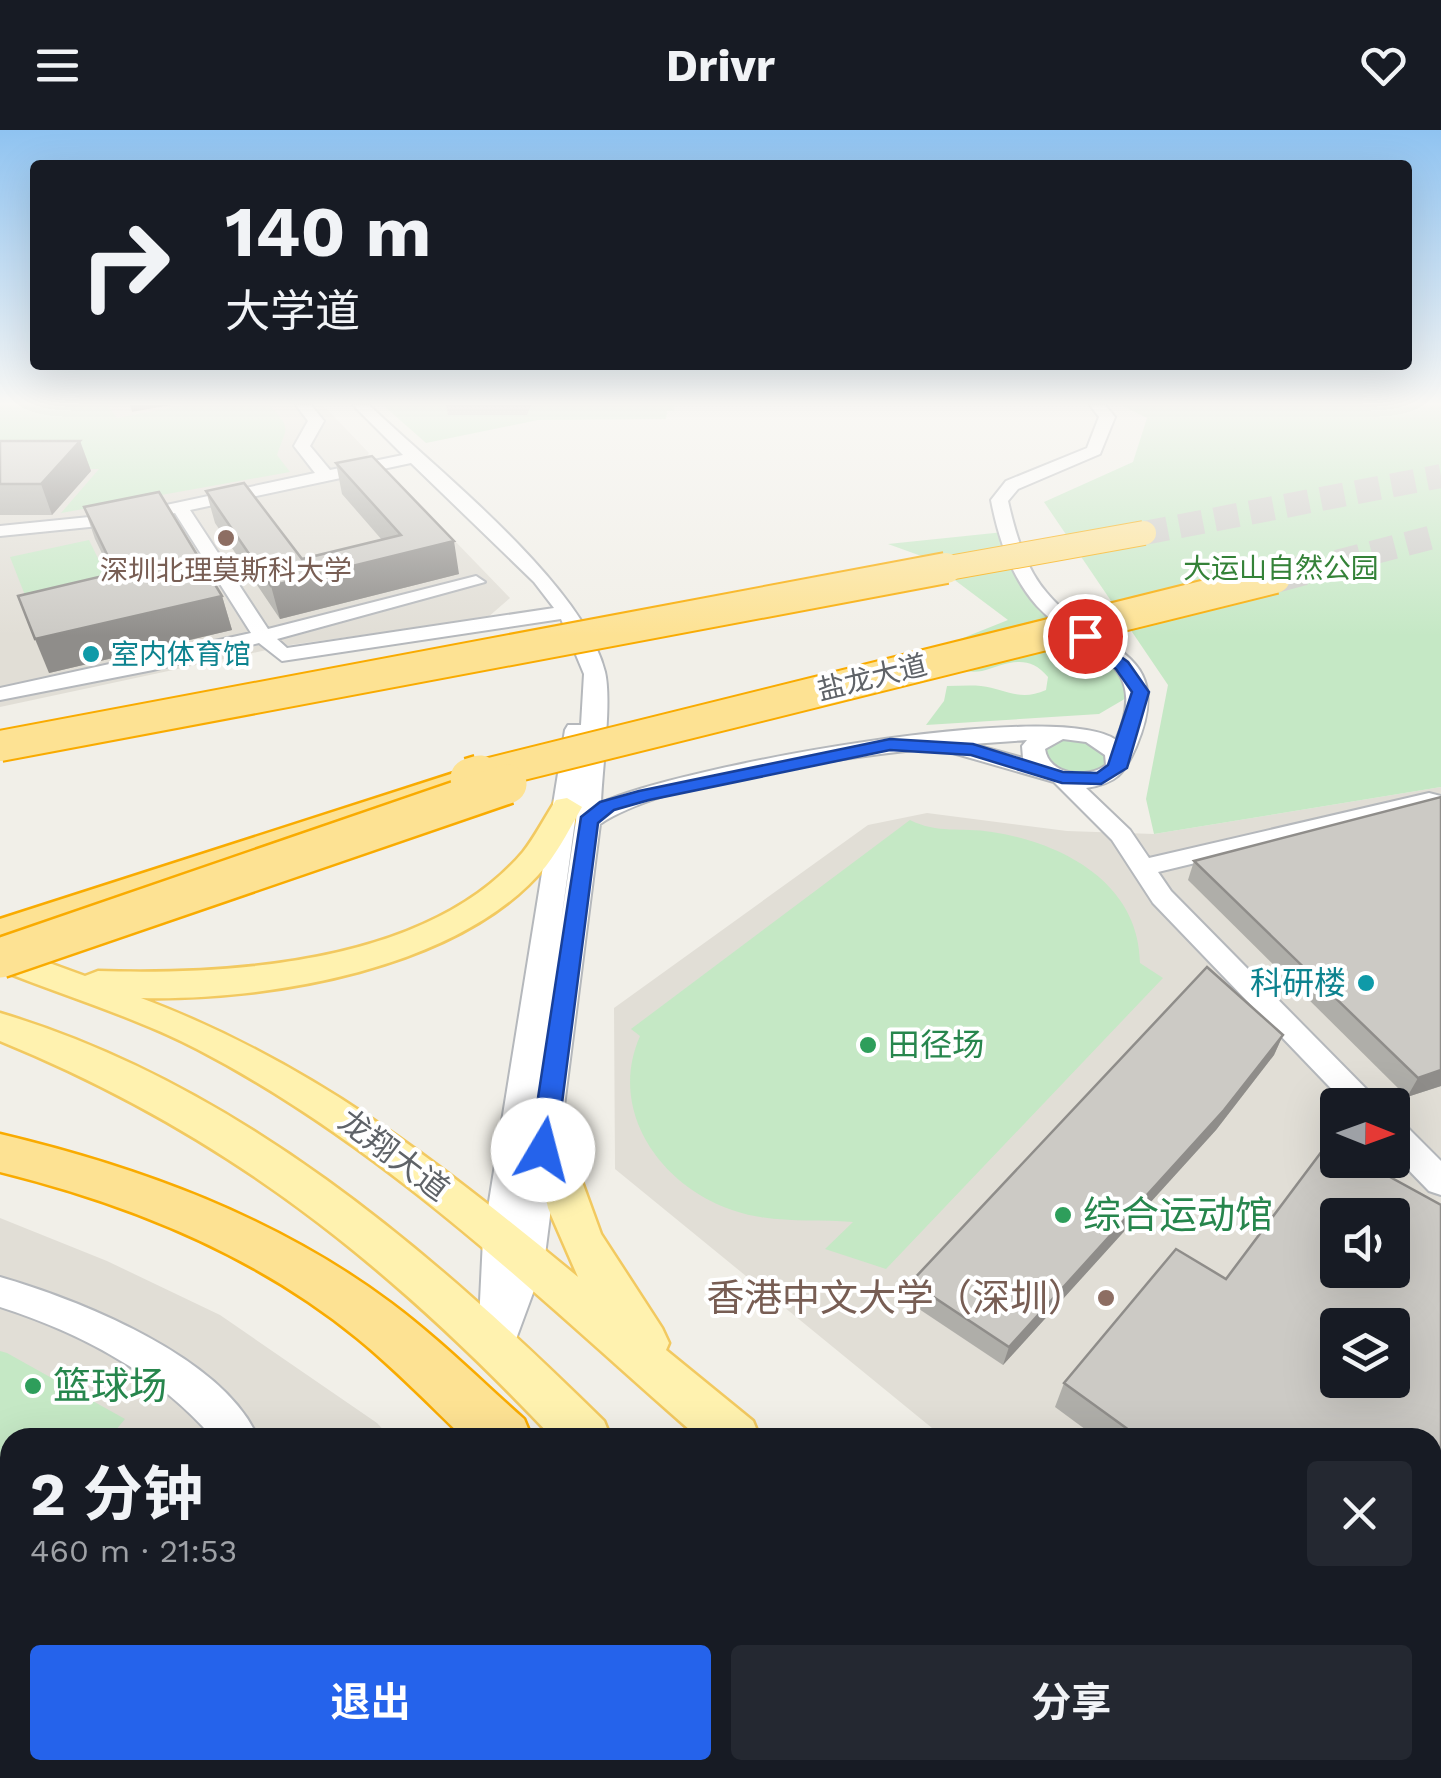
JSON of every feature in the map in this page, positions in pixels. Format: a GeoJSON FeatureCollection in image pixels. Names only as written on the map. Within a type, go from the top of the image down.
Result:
{"type":"FeatureCollection","features":[{"type":"Feature","properties":{"kind":"highway"},"geometry":{"type":"LineString","coordinates":[[0,746],[1144,533]]}},
{"type":"Feature","properties":{"kind":"highway","name":"盐龙大道"},"geometry":{"type":"LineString","coordinates":[[0,933],[470,778],[1275,578]]}},
{"type":"Feature","properties":{"kind":"highway"},"geometry":{"type":"LineString","coordinates":[[0,957],[723,714]]}},
{"type":"Feature","properties":{"kind":"highway"},"geometry":{"type":"LineString","coordinates":[[0,1153],[162,1205],[289,1264],[374,1320],[493,1428]]}},
{"type":"Feature","properties":{"kind":"main road"},"geometry":{"type":"LineString","coordinates":[[48,976],[138,986],[230,982],[327,966],[404,944],[462,915],[512,878],[577,814]]}},
{"type":"Feature","properties":{"kind":"main road","name":"龙翔大道"},"geometry":{"type":"LineString","coordinates":[[0,957],[175,1024],[269,1071],[386,1145],[724,1428]]}},
{"type":"Feature","properties":{"kind":"main road"},"geometry":{"type":"LineString","coordinates":[[0,1026],[164,1100],[272,1164],[388,1248],[496,1346],[577,1428]]}},
{"type":"Feature","properties":{"kind":"main road"},"geometry":{"type":"LineString","coordinates":[[548,1115],[560,1191],[590,1263],[683,1392]]}},
{"type":"Feature","properties":{"kind":"street"},"geometry":{"type":"LineString","coordinates":[[0,531],[88,524],[299,482]]}},
{"type":"Feature","properties":{"kind":"street"},"geometry":{"type":"LineString","coordinates":[[430,482],[560,614],[578,690],[577,814],[548,1115],[514,1251]]}},
{"type":"Feature","properties":{"kind":"street"},"geometry":{"type":"LineString","coordinates":[[1019,482],[998,500],[1024,569],[1042,601],[1122,665],[1140,692]]}},
{"type":"Feature","properties":{"kind":"street"},"geometry":{"type":"LineString","coordinates":[[180,508],[275,652],[290,656],[560,614]]}},
{"type":"Feature","properties":{"kind":"street"},"geometry":{"type":"LineString","coordinates":[[0,694],[114,673],[476,582]]}},
{"type":"Feature","properties":{"kind":"street"},"geometry":{"type":"LineString","coordinates":[[1140,692],[1121,717],[1033,746],[1034,760],[1056,775],[1121,835],[1162,897],[1349,1088]]}},
{"type":"Feature","properties":{"kind":"street"},"geometry":{"type":"LineString","coordinates":[[1121,835],[1113,798],[1118,764],[1140,692]]}},
{"type":"Feature","properties":{"kind":"street"},"geometry":{"type":"LineString","coordinates":[[577,814],[662,791],[890,745],[1066,732],[1098,738],[1118,764]]}},
{"type":"Feature","properties":{"kind":"street"},"geometry":{"type":"LineString","coordinates":[[890,745],[973,750],[1056,775],[1101,778],[1118,764]]}},
{"type":"Feature","properties":{"kind":"street"},"geometry":{"type":"LineString","coordinates":[[1141,868],[1429,800],[1441,804]]}},
{"type":"Feature","properties":{"kind":"street"},"geometry":{"type":"LineString","coordinates":[[496,1346],[514,1251],[577,814]]}},
{"type":"Feature","properties":{"kind":"street"},"geometry":{"type":"LineString","coordinates":[[1410,1150],[1441,1182]]}},
{"type":"Feature","properties":{"kind":"street"},"geometry":{"type":"LineString","coordinates":[[0,1292],[99,1327],[204,1401],[230,1428]]}},
{"type":"Feature","properties":{"kind":"shaded area","name":"深圳北理莫斯科大学"},"geometry":{"type":"Polygon","coordinates":[[[0,482],[398,482],[510,598],[487,618],[290,645],[0,707],[0,482]]]}},
{"type":"Feature","properties":{"kind":"shaded area","name":"香港中文大学（深圳）"},"geometry":{"type":"Polygon","coordinates":[[[1441,787],[1441,1428],[932,1428],[615,1169],[614,1008],[868,825],[927,813],[1067,831],[1154,834],[1441,787]]]}},
{"type":"Feature","properties":{"kind":"shaded area"},"geometry":{"type":"Polygon","coordinates":[[[0,1218],[107,1261],[220,1315],[382,1428],[0,1428],[0,1218]]]}},
{"type":"Feature","properties":{"kind":"green space"},"geometry":{"type":"Polygon","coordinates":[[[88,482],[235,482],[61,513],[88,482]]]}},
{"type":"Feature","properties":{"kind":"green space","name":"大运山自然公园"},"geometry":{"type":"Polygon","coordinates":[[[1089,482],[1441,482],[1441,787],[1154,834],[1146,799],[1168,685],[1044,502],[1089,482]]]}},
{"type":"Feature","properties":{"kind":"green space"},"geometry":{"type":"Polygon","coordinates":[[[1004,532],[1025,585],[1120,670],[1128,697],[1099,714],[926,725],[944,701],[947,686],[981,686],[1028,695],[1046,690],[1048,677],[1025,662],[978,672],[949,670],[943,646],[1008,620],[924,557],[888,544],[1004,532]]]}},
{"type":"Feature","properties":{"kind":"green space"},"geometry":{"type":"Polygon","coordinates":[[[89,540],[113,589],[30,608],[10,557],[89,540]]]}},
{"type":"Feature","properties":{"kind":"green space"},"geometry":{"type":"Polygon","coordinates":[[[1057,738],[1078,738],[1105,751],[1108,763],[1094,772],[1080,774],[1048,764],[1043,746],[1057,738]]]}},
{"type":"Feature","properties":{"kind":"green space","name":"田径场"},"geometry":{"type":"Polygon","coordinates":[[[910,820],[930,827],[1019,838],[1070,857],[1111,889],[1126,910],[1136,935],[1140,963],[1163,978],[886,1269],[825,1249],[853,1222],[747,1214],[706,1199],[683,1183],[647,1142],[636,1118],[630,1091],[640,1036],[631,1029],[910,820]]]}},
{"type":"Feature","properties":{"kind":"green space","name":"篮球场"},"geometry":{"type":"Polygon","coordinates":[[[0,1351],[125,1419],[118,1428],[0,1428],[0,1351]]]}},
{"type":"Feature","properties":{"kind":"building"},"geometry":{"type":"Polygon","coordinates":[[[0,482],[43,482],[41,484],[0,482]]]}},
{"type":"Feature","properties":{"kind":"building"},"geometry":{"type":"Polygon","coordinates":[[[353,482],[397,482],[454,541],[271,586],[206,491],[244,483],[302,559],[401,535],[353,482]]]}},
{"type":"Feature","properties":{"kind":"building"},"geometry":{"type":"Polygon","coordinates":[[[159,492],[222,596],[35,639],[18,596],[116,573],[84,507],[159,492]]]}},
{"type":"Feature","properties":{"kind":"building","name":"科研楼"},"geometry":{"type":"Polygon","coordinates":[[[1441,797],[1441,1070],[1418,1078],[1194,861],[1441,797]]]}},
{"type":"Feature","properties":{"kind":"building","name":"综合运动馆"},"geometry":{"type":"Polygon","coordinates":[[[1207,967],[1283,1035],[1224,1110],[1009,1347],[911,1282],[1207,967]]]}},
{"type":"Feature","properties":{"kind":"building"},"geometry":{"type":"Polygon","coordinates":[[[1320,1154],[1320,1178],[1392,1178],[1441,1205],[1441,1428],[1126,1428],[1064,1383],[1176,1249],[1226,1279],[1320,1154]]]}},
{"type":"Feature","properties":{"kind":"tunnel"},"geometry":{"type":"LineString","coordinates":[[1144,533],[1410,482]]}},
{"type":"Feature","properties":{"kind":"tunnel"},"geometry":{"type":"LineString","coordinates":[[1302,571],[1441,535]]}},
{"type":"Feature","properties":{"kind":"tunnel"},"geometry":{"type":"LineString","coordinates":[[1275,578],[1312,568]]}},
{"type":"Feature","properties":{"kind":"place","name":"深圳北理莫斯科大学"},"geometry":{"type":"Point","coordinates":[226,538]}},
{"type":"Feature","properties":{"kind":"place","name":"室内体育馆"},"geometry":{"type":"Point","coordinates":[91,654]}},
{"type":"Feature","properties":{"kind":"place","name":"科研楼"},"geometry":{"type":"Point","coordinates":[1366,983]}},
{"type":"Feature","properties":{"kind":"place","name":"田径场"},"geometry":{"type":"Point","coordinates":[868,1045]}},
{"type":"Feature","properties":{"kind":"place","name":"综合运动馆"},"geometry":{"type":"Point","coordinates":[1063,1215]}},
{"type":"Feature","properties":{"kind":"place","name":"香港中文大学（深圳）"},"geometry":{"type":"Point","coordinates":[1106,1298]}},
{"type":"Feature","properties":{"kind":"place","name":"篮球场"},"geometry":{"type":"Point","coordinates":[33,1386]}},
{"type":"Feature","properties":{"kind":"route"},"geometry":{"type":"LineString","coordinates":[[543,1150],[588,821],[607,806],[646,795],[890,745],[973,750],[1022,762],[1062,778],[1101,778],[1117,768],[1139,706],[1140,692],[1130,673],[1085,636]]}}]}
